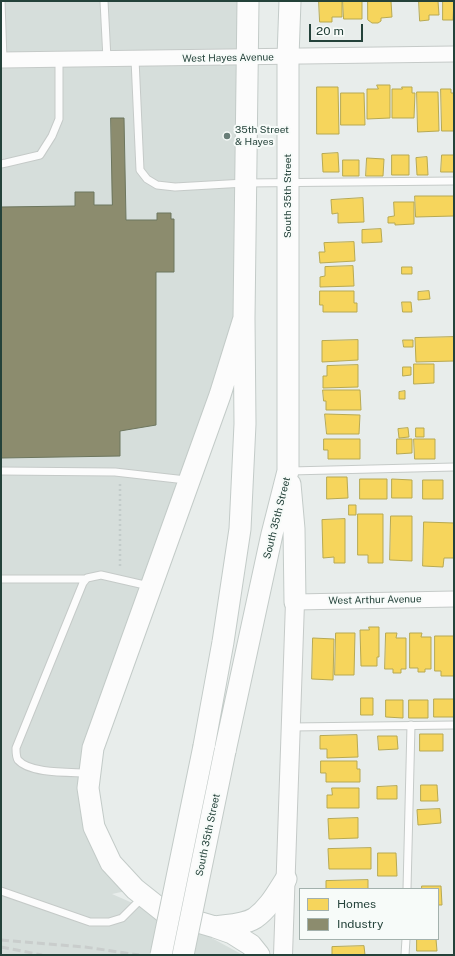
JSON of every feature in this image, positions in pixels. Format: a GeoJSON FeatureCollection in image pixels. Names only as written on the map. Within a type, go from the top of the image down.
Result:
{"type":"FeatureCollection","features":[{"type":"Feature","properties":{"kind":"main road"},"geometry":{"type":"LineString","coordinates":[[161,955],[204,746],[223,642],[240,528],[245,424],[244,318],[248,1]]}},
{"type":"Feature","properties":{"kind":"main road","name":"South 35th Street"},"geometry":{"type":"LineString","coordinates":[[183,955],[270,541],[288,471],[288,57],[290,1]]}},
{"type":"Feature","properties":{"kind":"main road"},"geometry":{"type":"LineString","coordinates":[[244,318],[220,395],[93,748],[88,788],[94,827],[111,863],[135,889],[164,912],[232,933],[251,945],[259,955]]}},
{"type":"Feature","properties":{"kind":"main road"},"geometry":{"type":"LineString","coordinates":[[288,471],[294,529],[295,602]]}},
{"type":"Feature","properties":{"kind":"main road"},"geometry":{"type":"LineString","coordinates":[[215,927],[236,924],[254,919],[269,905],[286,879]]}},
{"type":"Feature","properties":{"kind":"street","name":"West Hayes Avenue"},"geometry":{"type":"LineString","coordinates":[[2,60],[454,54]]}},
{"type":"Feature","properties":{"kind":"street","name":"West Arthur Avenue"},"geometry":{"type":"LineString","coordinates":[[295,602],[454,599]]}},
{"type":"Feature","properties":{"kind":"street"},"geometry":{"type":"LineString","coordinates":[[283,955],[292,727],[295,602]]}},
{"type":"Feature","properties":{"kind":"lane"},"geometry":{"type":"LineString","coordinates":[[1,1],[2,60]]}},
{"type":"Feature","properties":{"kind":"lane"},"geometry":{"type":"LineString","coordinates":[[104,1],[106,59]]}},
{"type":"Feature","properties":{"kind":"lane"},"geometry":{"type":"LineString","coordinates":[[135,59],[140,170],[147,179],[157,185],[175,187],[246,183],[454,181]]}},
{"type":"Feature","properties":{"kind":"lane"},"geometry":{"type":"LineString","coordinates":[[1,164],[40,155],[52,136],[59,119],[59,60]]}},
{"type":"Feature","properties":{"kind":"lane"},"geometry":{"type":"LineString","coordinates":[[288,471],[454,467]]}},
{"type":"Feature","properties":{"kind":"lane"},"geometry":{"type":"LineString","coordinates":[[1,471],[120,473],[190,480]]}},
{"type":"Feature","properties":{"kind":"lane"},"geometry":{"type":"LineString","coordinates":[[1,579],[86,579],[101,575],[152,586]]}},
{"type":"Feature","properties":{"kind":"lane"},"geometry":{"type":"LineString","coordinates":[[86,579],[83,583],[16,748],[16,756],[18,760],[26,766],[42,770],[90,773]]}},
{"type":"Feature","properties":{"kind":"lane"},"geometry":{"type":"LineString","coordinates":[[407,888],[411,725]]}},
{"type":"Feature","properties":{"kind":"lane"},"geometry":{"type":"LineString","coordinates":[[292,727],[454,725]]}},
{"type":"Feature","properties":{"kind":"lane"},"geometry":{"type":"LineString","coordinates":[[1,891],[90,922],[108,922],[122,918],[144,896]]}},
{"type":"Feature","properties":{"kind":"lane"},"geometry":{"type":"LineString","coordinates":[[405,955],[406,940]]}},
{"type":"Feature","properties":{"kind":"path"},"geometry":{"type":"LineString","coordinates":[[120,473],[120,579]]}},
{"type":"Feature","properties":{"kind":"shaded area"},"geometry":{"type":"Polygon","coordinates":[[[1,1],[248,1],[244,318],[93,748],[94,827],[135,889],[112,894],[208,936],[243,955],[1,955],[1,1]]]}},
{"type":"Feature","properties":{"kind":"building: Homes"},"geometry":{"type":"Polygon","coordinates":[[[319,1],[342,1],[342,17],[332,17],[332,22],[320,22],[319,1]]]}},
{"type":"Feature","properties":{"kind":"building: Homes"},"geometry":{"type":"Polygon","coordinates":[[[343,1],[362,1],[362,19],[344,19],[343,1]]]}},
{"type":"Feature","properties":{"kind":"building: Homes"},"geometry":{"type":"Polygon","coordinates":[[[368,1],[391,1],[392,17],[381,18],[381,21],[378,23],[372,23],[368,20],[368,1]]]}},
{"type":"Feature","properties":{"kind":"building: Homes"},"geometry":{"type":"Polygon","coordinates":[[[419,1],[438,1],[439,15],[429,15],[429,20],[420,21],[419,1]]]}},
{"type":"Feature","properties":{"kind":"building: Homes"},"geometry":{"type":"Polygon","coordinates":[[[443,1],[454,1],[453,20],[443,20],[443,1]]]}},
{"type":"Feature","properties":{"kind":"building: Homes"},"geometry":{"type":"Polygon","coordinates":[[[377,85],[390,85],[390,118],[367,119],[367,89],[378,89],[377,85]]]}},
{"type":"Feature","properties":{"kind":"building: Homes"},"geometry":{"type":"Polygon","coordinates":[[[317,87],[338,87],[339,134],[317,134],[317,87]]]}},
{"type":"Feature","properties":{"kind":"building: Homes"},"geometry":{"type":"Polygon","coordinates":[[[402,87],[412,87],[412,93],[415,93],[414,118],[392,118],[392,89],[402,89],[402,87]]]}},
{"type":"Feature","properties":{"kind":"building: Homes"},"geometry":{"type":"Polygon","coordinates":[[[441,89],[451,89],[451,93],[454,93],[454,131],[442,131],[441,89]]]}},
{"type":"Feature","properties":{"kind":"building: Homes"},"geometry":{"type":"Polygon","coordinates":[[[417,92],[438,92],[439,131],[418,132],[417,92]]]}},
{"type":"Feature","properties":{"kind":"building: Homes"},"geometry":{"type":"Polygon","coordinates":[[[341,93],[364,93],[365,125],[341,125],[341,93]]]}},
{"type":"Feature","properties":{"kind":"building: Homes"},"geometry":{"type":"Polygon","coordinates":[[[338,153],[339,172],[323,172],[322,154],[338,153]]]}},
{"type":"Feature","properties":{"kind":"building: Homes"},"geometry":{"type":"Polygon","coordinates":[[[392,155],[409,155],[409,175],[392,175],[392,155]]]}},
{"type":"Feature","properties":{"kind":"building: Homes"},"geometry":{"type":"Polygon","coordinates":[[[442,155],[454,155],[454,172],[441,172],[442,155]]]}},
{"type":"Feature","properties":{"kind":"building: Homes"},"geometry":{"type":"Polygon","coordinates":[[[427,157],[428,175],[417,175],[416,158],[427,157]]]}},
{"type":"Feature","properties":{"kind":"building: Homes"},"geometry":{"type":"Polygon","coordinates":[[[367,158],[384,159],[383,176],[366,176],[367,158]]]}},
{"type":"Feature","properties":{"kind":"building: Homes"},"geometry":{"type":"Polygon","coordinates":[[[343,160],[359,160],[359,176],[343,176],[343,160]]]}},
{"type":"Feature","properties":{"kind":"building: Homes"},"geometry":{"type":"Polygon","coordinates":[[[415,196],[454,196],[454,216],[416,217],[415,196]]]}},
{"type":"Feature","properties":{"kind":"building: Homes"},"geometry":{"type":"Polygon","coordinates":[[[363,198],[364,222],[338,223],[338,213],[332,214],[331,200],[363,198]]]}},
{"type":"Feature","properties":{"kind":"building: Homes"},"geometry":{"type":"Polygon","coordinates":[[[394,202],[414,202],[414,224],[395,225],[395,223],[388,223],[388,217],[394,216],[394,202]]]}},
{"type":"Feature","properties":{"kind":"building: Homes"},"geometry":{"type":"Polygon","coordinates":[[[381,229],[382,242],[362,243],[362,230],[381,229]]]}},
{"type":"Feature","properties":{"kind":"building: Homes"},"geometry":{"type":"Polygon","coordinates":[[[354,242],[355,261],[320,263],[319,252],[325,252],[324,243],[354,242]]]}},
{"type":"Feature","properties":{"kind":"building: Homes"},"geometry":{"type":"Polygon","coordinates":[[[353,266],[354,286],[320,287],[320,277],[325,276],[325,267],[353,266]]]}},
{"type":"Feature","properties":{"kind":"building: Homes"},"geometry":{"type":"Polygon","coordinates":[[[402,267],[412,267],[412,274],[402,274],[402,267]]]}},
{"type":"Feature","properties":{"kind":"building: Homes"},"geometry":{"type":"Polygon","coordinates":[[[320,291],[354,291],[354,303],[357,303],[357,312],[323,312],[323,305],[320,305],[320,291]]]}},
{"type":"Feature","properties":{"kind":"building: Homes"},"geometry":{"type":"Polygon","coordinates":[[[429,291],[430,299],[418,300],[418,292],[429,291]]]}},
{"type":"Feature","properties":{"kind":"building: Homes"},"geometry":{"type":"Polygon","coordinates":[[[402,302],[411,302],[412,312],[403,312],[402,302]]]}},
{"type":"Feature","properties":{"kind":"building: Homes"},"geometry":{"type":"Polygon","coordinates":[[[454,337],[454,361],[416,362],[415,338],[454,337]]]}},
{"type":"Feature","properties":{"kind":"building: Homes"},"geometry":{"type":"Polygon","coordinates":[[[358,340],[358,360],[322,362],[322,341],[358,340]]]}},
{"type":"Feature","properties":{"kind":"building: Homes"},"geometry":{"type":"Polygon","coordinates":[[[403,340],[413,340],[413,347],[404,347],[403,340]]]}},
{"type":"Feature","properties":{"kind":"building: Homes"},"geometry":{"type":"Polygon","coordinates":[[[414,364],[434,364],[434,383],[414,384],[414,364]]]}},
{"type":"Feature","properties":{"kind":"building: Homes"},"geometry":{"type":"Polygon","coordinates":[[[358,365],[358,387],[323,388],[323,376],[327,376],[327,366],[358,365]]]}},
{"type":"Feature","properties":{"kind":"building: Homes"},"geometry":{"type":"Polygon","coordinates":[[[403,367],[411,367],[411,375],[403,376],[403,367]]]}},
{"type":"Feature","properties":{"kind":"building: Homes"},"geometry":{"type":"Polygon","coordinates":[[[323,390],[360,390],[361,410],[326,410],[326,401],[324,401],[323,390]]]}},
{"type":"Feature","properties":{"kind":"building: Homes"},"geometry":{"type":"Polygon","coordinates":[[[405,391],[405,399],[399,399],[399,392],[405,391]]]}},
{"type":"Feature","properties":{"kind":"building: Homes"},"geometry":{"type":"Polygon","coordinates":[[[325,414],[360,415],[359,434],[327,434],[325,414]]]}},
{"type":"Feature","properties":{"kind":"building: Homes"},"geometry":{"type":"Polygon","coordinates":[[[408,428],[409,437],[399,438],[398,429],[408,428]]]}},
{"type":"Feature","properties":{"kind":"building: Homes"},"geometry":{"type":"Polygon","coordinates":[[[416,428],[424,428],[424,437],[416,437],[416,428]]]}},
{"type":"Feature","properties":{"kind":"building: Homes"},"geometry":{"type":"Polygon","coordinates":[[[324,439],[360,439],[360,459],[328,459],[328,450],[324,450],[324,439]]]}},
{"type":"Feature","properties":{"kind":"building: Homes"},"geometry":{"type":"Polygon","coordinates":[[[397,439],[412,439],[412,453],[397,454],[397,439]]]}},
{"type":"Feature","properties":{"kind":"building: Homes"},"geometry":{"type":"Polygon","coordinates":[[[414,439],[435,439],[435,459],[415,459],[414,439]]]}},
{"type":"Feature","properties":{"kind":"building: Homes"},"geometry":{"type":"Polygon","coordinates":[[[327,477],[347,477],[348,498],[327,499],[327,477]]]}},
{"type":"Feature","properties":{"kind":"building: Homes"},"geometry":{"type":"Polygon","coordinates":[[[360,479],[387,479],[387,499],[360,499],[360,479]]]}},
{"type":"Feature","properties":{"kind":"building: Homes"},"geometry":{"type":"Polygon","coordinates":[[[392,479],[412,480],[412,498],[392,498],[392,479]]]}},
{"type":"Feature","properties":{"kind":"building: Homes"},"geometry":{"type":"Polygon","coordinates":[[[423,480],[443,480],[443,499],[423,499],[423,480]]]}},
{"type":"Feature","properties":{"kind":"building: Homes"},"geometry":{"type":"Polygon","coordinates":[[[349,505],[356,505],[356,515],[349,515],[349,505]]]}},
{"type":"Feature","properties":{"kind":"building: Homes"},"geometry":{"type":"Polygon","coordinates":[[[358,514],[383,514],[383,563],[368,563],[368,555],[358,555],[358,514]]]}},
{"type":"Feature","properties":{"kind":"building: Homes"},"geometry":{"type":"Polygon","coordinates":[[[391,516],[412,516],[412,561],[390,560],[391,516]]]}},
{"type":"Feature","properties":{"kind":"building: Homes"},"geometry":{"type":"Polygon","coordinates":[[[345,519],[345,563],[334,563],[334,557],[323,558],[322,520],[345,519]]]}},
{"type":"Feature","properties":{"kind":"building: Homes"},"geometry":{"type":"Polygon","coordinates":[[[424,522],[454,523],[454,558],[444,558],[443,567],[423,566],[424,522]]]}},
{"type":"Feature","properties":{"kind":"building: Homes"},"geometry":{"type":"Polygon","coordinates":[[[369,627],[379,627],[379,657],[377,657],[377,666],[361,666],[360,630],[369,630],[369,627]]]}},
{"type":"Feature","properties":{"kind":"building: Homes"},"geometry":{"type":"Polygon","coordinates":[[[336,633],[355,633],[354,675],[335,675],[336,633]]]}},
{"type":"Feature","properties":{"kind":"building: Homes"},"geometry":{"type":"Polygon","coordinates":[[[386,633],[397,633],[396,638],[406,638],[406,669],[401,669],[401,673],[393,673],[393,669],[385,669],[386,633]]]}},
{"type":"Feature","properties":{"kind":"building: Homes"},"geometry":{"type":"Polygon","coordinates":[[[410,633],[422,633],[421,637],[431,637],[431,669],[425,669],[425,672],[418,672],[418,668],[410,668],[410,633]]]}},
{"type":"Feature","properties":{"kind":"building: Homes"},"geometry":{"type":"Polygon","coordinates":[[[435,636],[454,636],[454,676],[441,676],[441,671],[435,671],[435,636]]]}},
{"type":"Feature","properties":{"kind":"building: Homes"},"geometry":{"type":"Polygon","coordinates":[[[313,638],[334,639],[333,680],[312,679],[313,638]]]}},
{"type":"Feature","properties":{"kind":"building: Homes"},"geometry":{"type":"Polygon","coordinates":[[[361,698],[373,698],[373,715],[361,715],[361,698]]]}},
{"type":"Feature","properties":{"kind":"building: Homes"},"geometry":{"type":"Polygon","coordinates":[[[434,699],[454,699],[454,717],[434,717],[434,699]]]}},
{"type":"Feature","properties":{"kind":"building: Homes"},"geometry":{"type":"Polygon","coordinates":[[[386,700],[403,700],[403,718],[386,717],[386,700]]]}},
{"type":"Feature","properties":{"kind":"building: Homes"},"geometry":{"type":"Polygon","coordinates":[[[409,700],[428,700],[428,718],[409,718],[409,700]]]}},
{"type":"Feature","properties":{"kind":"building: Homes"},"geometry":{"type":"Polygon","coordinates":[[[420,734],[443,734],[443,751],[420,751],[420,734]]]}},
{"type":"Feature","properties":{"kind":"building: Homes"},"geometry":{"type":"Polygon","coordinates":[[[357,735],[358,757],[327,758],[327,749],[320,749],[320,736],[357,735]]]}},
{"type":"Feature","properties":{"kind":"building: Homes"},"geometry":{"type":"Polygon","coordinates":[[[378,736],[397,736],[398,749],[379,750],[378,736]]]}},
{"type":"Feature","properties":{"kind":"building: Homes"},"geometry":{"type":"Polygon","coordinates":[[[321,761],[357,761],[357,769],[360,769],[360,782],[326,782],[326,773],[321,773],[321,761]]]}},
{"type":"Feature","properties":{"kind":"building: Homes"},"geometry":{"type":"Polygon","coordinates":[[[421,785],[437,785],[438,801],[421,801],[421,785]]]}},
{"type":"Feature","properties":{"kind":"building: Homes"},"geometry":{"type":"Polygon","coordinates":[[[397,786],[397,799],[377,799],[377,787],[397,786]]]}},
{"type":"Feature","properties":{"kind":"building: Homes"},"geometry":{"type":"Polygon","coordinates":[[[332,788],[359,788],[359,808],[327,808],[327,795],[332,795],[332,788]]]}},
{"type":"Feature","properties":{"kind":"building: Homes"},"geometry":{"type":"Polygon","coordinates":[[[440,809],[441,823],[418,825],[417,810],[440,809]]]}},
{"type":"Feature","properties":{"kind":"building: Homes"},"geometry":{"type":"Polygon","coordinates":[[[358,818],[358,838],[329,839],[328,819],[358,818]]]}},
{"type":"Feature","properties":{"kind":"building: Homes"},"geometry":{"type":"Polygon","coordinates":[[[371,848],[371,869],[329,869],[328,849],[371,848]]]}},
{"type":"Feature","properties":{"kind":"building: Homes"},"geometry":{"type":"Polygon","coordinates":[[[378,853],[396,853],[397,876],[378,876],[378,853]]]}},
{"type":"Feature","properties":{"kind":"building: Homes"},"geometry":{"type":"Polygon","coordinates":[[[368,880],[368,888],[326,888],[326,881],[368,880]]]}},
{"type":"Feature","properties":{"kind":"building: Homes"},"geometry":{"type":"Polygon","coordinates":[[[422,886],[441,886],[442,905],[439,905],[439,888],[422,888],[422,886]]]}},
{"type":"Feature","properties":{"kind":"building: Homes"},"geometry":{"type":"Polygon","coordinates":[[[417,940],[436,940],[437,951],[417,951],[417,940]]]}},
{"type":"Feature","properties":{"kind":"building: Homes"},"geometry":{"type":"Polygon","coordinates":[[[364,946],[365,955],[332,955],[332,947],[364,946]]]}},
{"type":"Feature","properties":{"kind":"building: Industry"},"geometry":{"type":"Polygon","coordinates":[[[111,118],[124,118],[126,220],[157,220],[157,213],[171,213],[171,219],[174,219],[174,272],[156,272],[156,425],[120,431],[120,456],[1,458],[1,207],[75,206],[75,192],[94,192],[94,205],[112,205],[111,118]]]}},
{"type":"Feature","properties":{"kind":"railway"},"geometry":{"type":"LineString","coordinates":[[1,940],[85,947],[139,955]]}},
{"type":"Feature","properties":{"kind":"railway"},"geometry":{"type":"LineString","coordinates":[[1,947],[42,955]]}},
{"type":"Feature","properties":{"kind":"place","name":"35th Street & Hayes"},"geometry":{"type":"Point","coordinates":[227,136]}}]}
